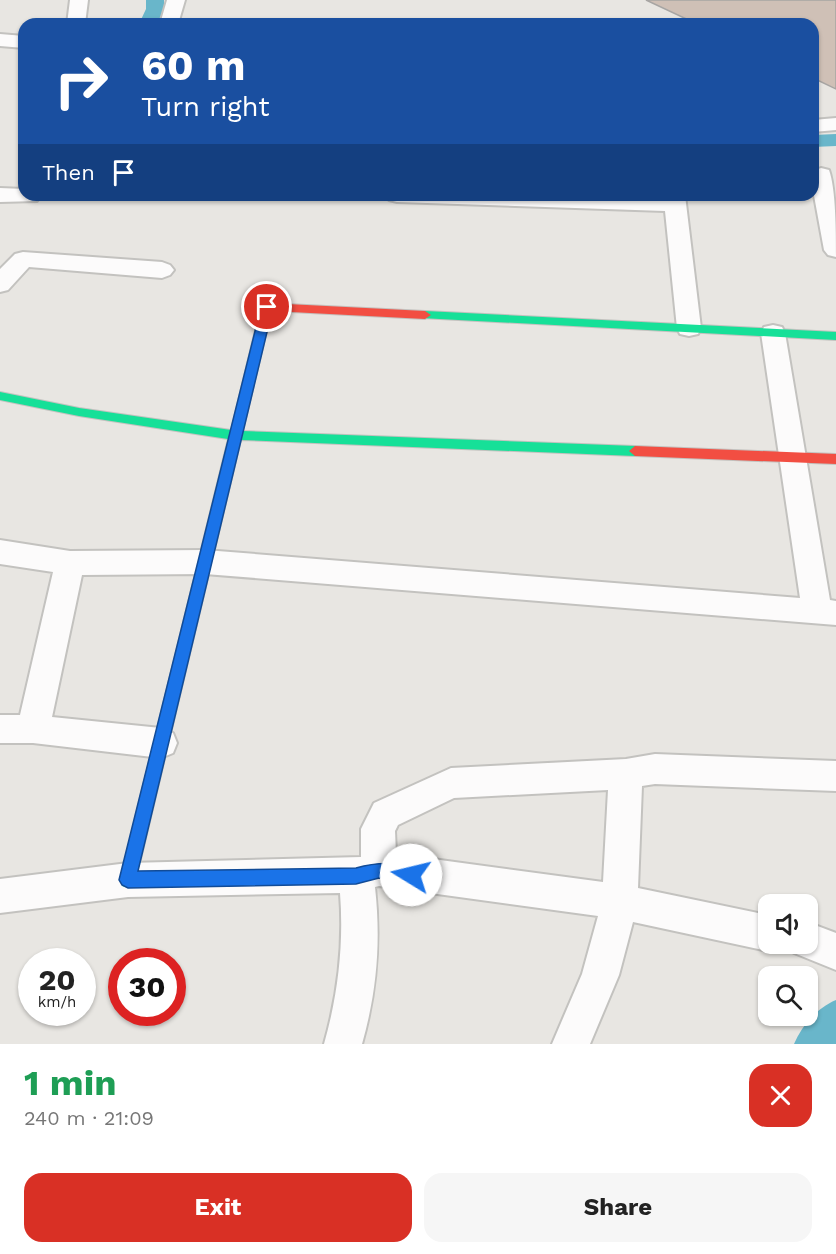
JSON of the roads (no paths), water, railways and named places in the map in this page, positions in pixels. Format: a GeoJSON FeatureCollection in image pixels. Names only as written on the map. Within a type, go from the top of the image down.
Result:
{"type":"FeatureCollection","features":[{"type":"Feature","properties":{"kind":"street"},"geometry":{"type":"LineString","coordinates":[[77,18],[79,0]]}},
{"type":"Feature","properties":{"kind":"street"},"geometry":{"type":"LineString","coordinates":[[171,18],[176,0]]}},
{"type":"Feature","properties":{"kind":"street"},"geometry":{"type":"LineString","coordinates":[[0,40],[18,42]]}},
{"type":"Feature","properties":{"kind":"street"},"geometry":{"type":"LineString","coordinates":[[819,125],[836,124]]}},
{"type":"Feature","properties":{"kind":"street"},"geometry":{"type":"LineString","coordinates":[[821,175],[836,250]]}},
{"type":"Feature","properties":{"kind":"street"},"geometry":{"type":"LineString","coordinates":[[0,195],[18,196]]}},
{"type":"Feature","properties":{"kind":"street"},"geometry":{"type":"LineString","coordinates":[[675,201],[689,328]]}},
{"type":"Feature","properties":{"kind":"street"},"geometry":{"type":"LineString","coordinates":[[0,284],[23,259],[162,270]]}},
{"type":"Feature","properties":{"kind":"street"},"geometry":{"type":"LineString","coordinates":[[128,880],[267,307],[836,336]]}},
{"type":"Feature","properties":{"kind":"street"},"geometry":{"type":"LineString","coordinates":[[0,552],[70,563],[205,562],[826,612],[792,457],[773,333]]}},
{"type":"Feature","properties":{"kind":"street"},"geometry":{"type":"LineString","coordinates":[[0,396],[79,412],[236,435],[836,459]]}},
{"type":"Feature","properties":{"kind":"street"},"geometry":{"type":"LineString","coordinates":[[33,729],[70,563]]}},
{"type":"Feature","properties":{"kind":"street"},"geometry":{"type":"LineString","coordinates":[[0,729],[33,729],[161,743]]}},
{"type":"Feature","properties":{"kind":"street"},"geometry":{"type":"LineString","coordinates":[[343,1044],[353,1010],[368,873],[378,829],[386,814],[451,783],[626,774],[655,769],[836,776]]}},
{"type":"Feature","properties":{"kind":"street"},"geometry":{"type":"LineString","coordinates":[[571,1044],[600,975],[620,902],[626,774]]}},
{"type":"Feature","properties":{"kind":"street"},"geometry":{"type":"LineString","coordinates":[[0,896],[128,880],[368,873],[620,902],[758,931]]}},
{"type":"Feature","properties":{"kind":"waterway"},"geometry":{"type":"LineString","coordinates":[[151,18],[155,9],[155,0]]}},
{"type":"Feature","properties":{"kind":"waterway"},"geometry":{"type":"LineString","coordinates":[[819,141],[836,140]]}},
{"type":"Feature","properties":{"kind":"waterway"},"geometry":{"type":"LineString","coordinates":[[812,1044],[836,1018]]}}]}
